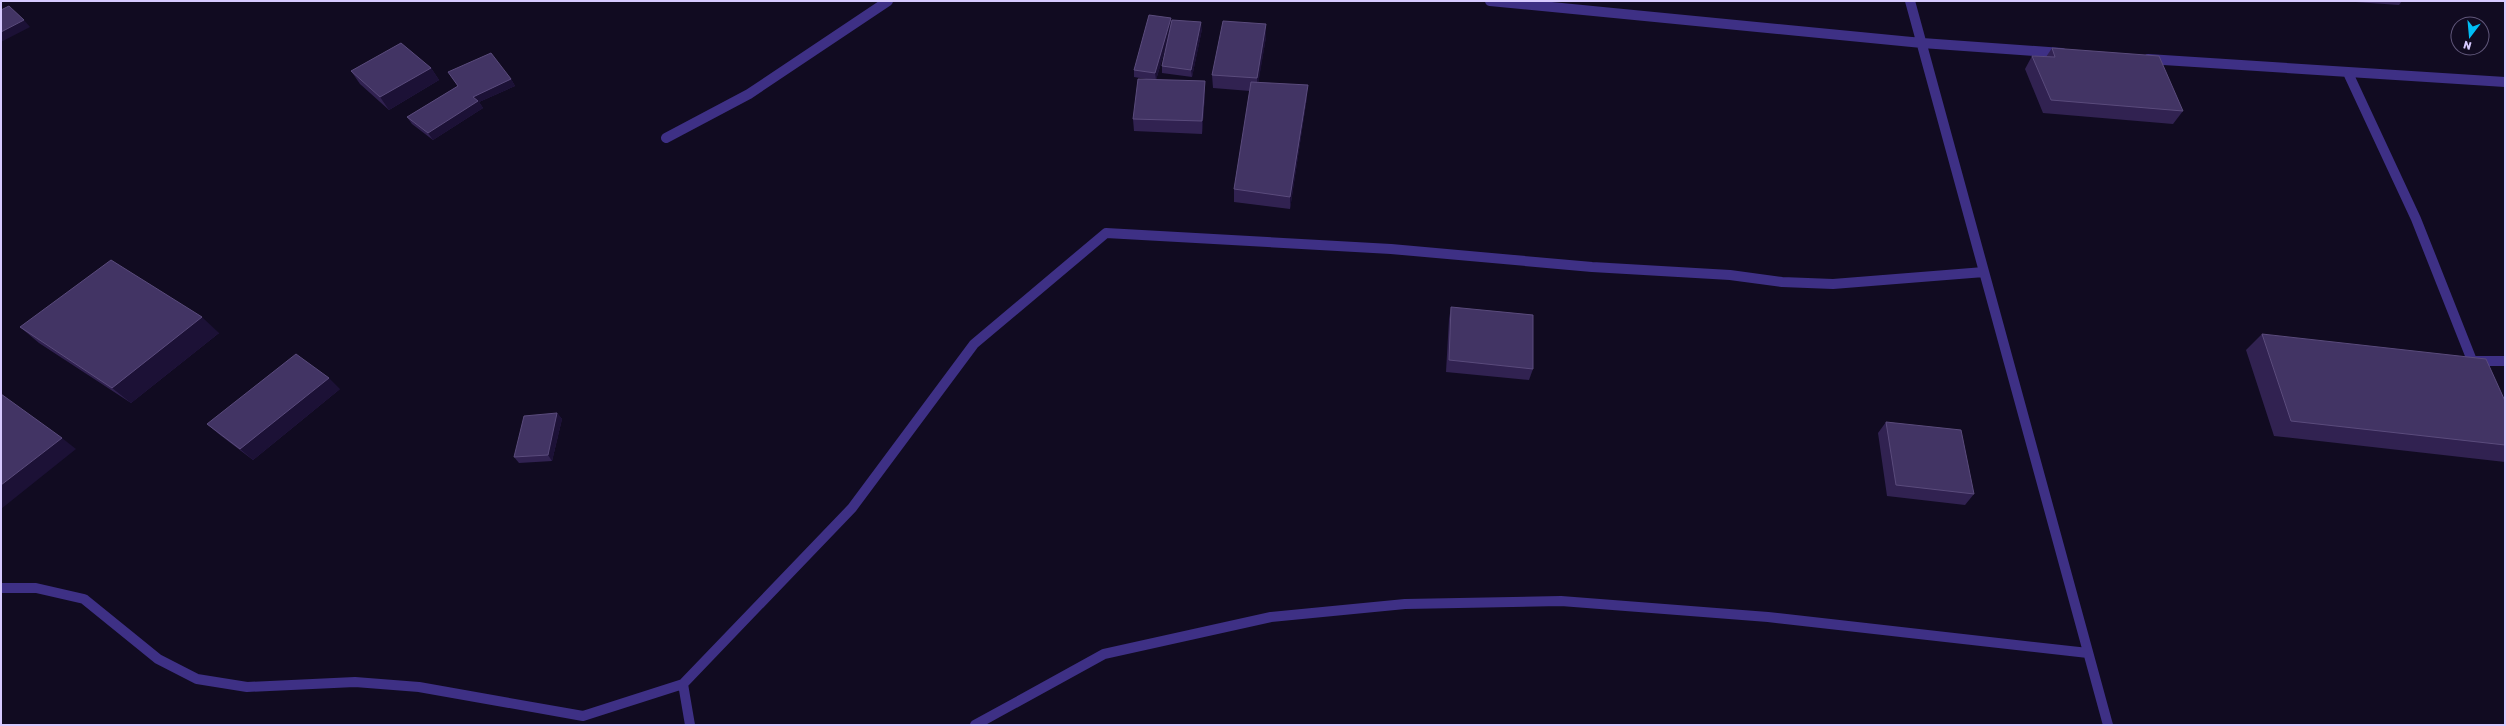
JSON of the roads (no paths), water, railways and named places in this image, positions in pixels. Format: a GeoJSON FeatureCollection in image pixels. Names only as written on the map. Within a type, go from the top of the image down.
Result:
{"type":"FeatureCollection","features":[{"type":"Feature","properties":{"kind":"street"},"geometry":{"type":"LineString","coordinates":[[666,138],[749,94],[888,1]]}},
{"type":"Feature","properties":{"kind":"street"},"geometry":{"type":"LineString","coordinates":[[1490,1],[1922,43],[2072,54]]}},
{"type":"Feature","properties":{"kind":"street"},"geometry":{"type":"LineString","coordinates":[[1910,1],[2108,725]]}},
{"type":"Feature","properties":{"kind":"street"},"geometry":{"type":"LineString","coordinates":[[2135,58],[2505,82]]}},
{"type":"Feature","properties":{"kind":"street"},"geometry":{"type":"LineString","coordinates":[[2348,73],[2416,219],[2478,375]]}},
{"type":"Feature","properties":{"kind":"street"},"geometry":{"type":"LineString","coordinates":[[1,588],[36,588],[84,599],[158,659],[197,679],[247,687],[355,682],[419,687],[583,716],[683,684],[852,508],[974,344],[1106,233],[1391,249],[1592,267],[1730,275],[1782,282],[1833,284],[1984,272]]}},
{"type":"Feature","properties":{"kind":"street"},"geometry":{"type":"LineString","coordinates":[[2472,361],[2505,361]]}},
{"type":"Feature","properties":{"kind":"street"},"geometry":{"type":"LineString","coordinates":[[975,725],[1104,654],[1271,618],[1405,604],[1561,601],[1768,617],[2088,653]]}},
{"type":"Feature","properties":{"kind":"street"},"geometry":{"type":"LineString","coordinates":[[683,684],[690,725]]}}]}
